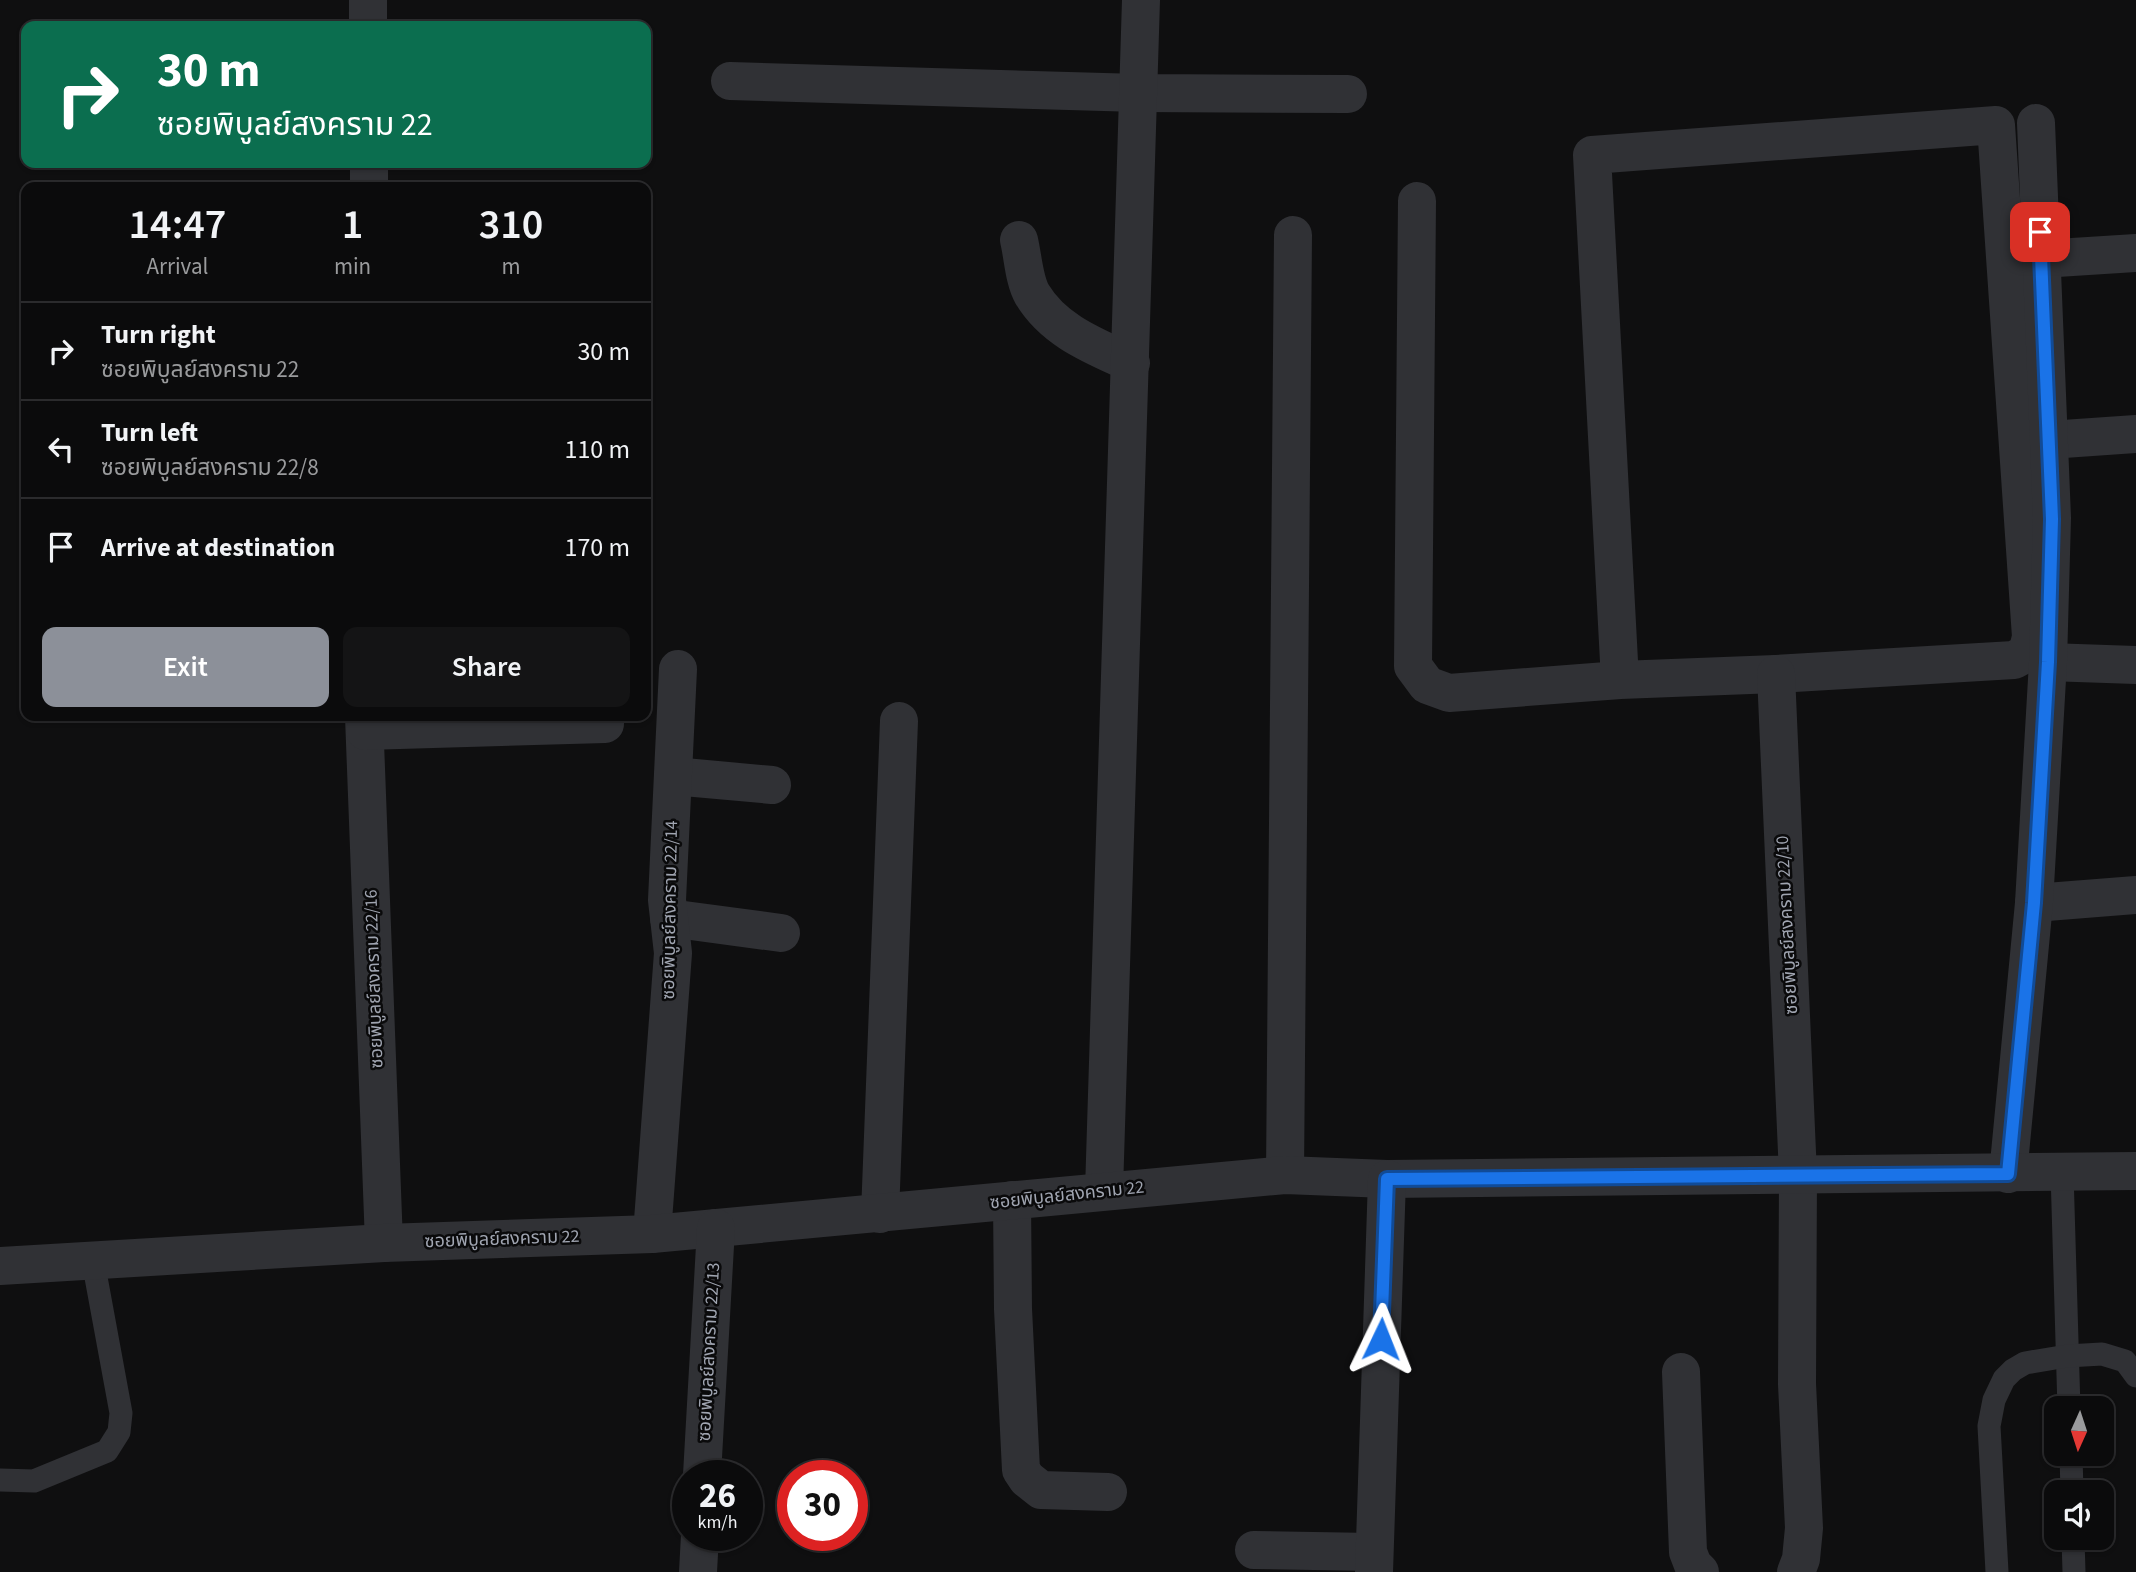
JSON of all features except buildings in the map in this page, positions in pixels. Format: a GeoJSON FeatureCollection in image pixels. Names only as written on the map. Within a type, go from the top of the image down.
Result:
{"type":"FeatureCollection","features":[{"type":"Feature","properties":{"kind":"street"},"geometry":{"type":"LineString","coordinates":[[368,0],[368,21]]}},
{"type":"Feature","properties":{"kind":"street"},"geometry":{"type":"LineString","coordinates":[[1104,1191],[1141,0]]}},
{"type":"Feature","properties":{"kind":"street"},"geometry":{"type":"LineString","coordinates":[[730,81],[1139,93],[1348,94]]}},
{"type":"Feature","properties":{"kind":"street"},"geometry":{"type":"LineString","coordinates":[[2008,1174],[2034,903],[2048,662],[2052,519],[2036,123]]}},
{"type":"Feature","properties":{"kind":"street"},"geometry":{"type":"LineString","coordinates":[[1416,201],[1413,666],[1427,685],[1449,693],[1620,680],[2014,660],[2027,653],[2031,637],[1996,125],[1592,155],[1620,680]]}},
{"type":"Feature","properties":{"kind":"street"},"geometry":{"type":"LineString","coordinates":[[1284,1175],[1293,235]]}},
{"type":"Feature","properties":{"kind":"street"},"geometry":{"type":"LineString","coordinates":[[1019,240],[1031,292],[1052,320],[1082,341],[1131,363]]}},
{"type":"Feature","properties":{"kind":"street"},"geometry":{"type":"LineString","coordinates":[[2042,259],[2136,253]]}},
{"type":"Feature","properties":{"kind":"street"},"geometry":{"type":"LineString","coordinates":[[2049,440],[2136,435]]}},
{"type":"Feature","properties":{"kind":"street"},"geometry":{"type":"LineString","coordinates":[[2048,662],[2136,665]]}},
{"type":"Feature","properties":{"kind":"street","name":"ซอยพิบูลย์สงคราม 22/14"},"geometry":{"type":"LineString","coordinates":[[652,1234],[673,953],[667,900],[678,669]]}},
{"type":"Feature","properties":{"kind":"street","name":"ซอยพิบูลย์สงคราม 22/10"},"geometry":{"type":"LineString","coordinates":[[1776,674],[1798,1175],[1797,1384],[1804,1528],[1801,1559],[1796,1572]]}},
{"type":"Feature","properties":{"kind":"street"},"geometry":{"type":"LineString","coordinates":[[880,1214],[899,721]]}},
{"type":"Feature","properties":{"kind":"street"},"geometry":{"type":"LineString","coordinates":[[364,723],[605,724]]}},
{"type":"Feature","properties":{"kind":"street","name":"ซอยพิบูลย์สงคราม 22/16"},"geometry":{"type":"LineString","coordinates":[[364,723],[384,1243]]}},
{"type":"Feature","properties":{"kind":"street"},"geometry":{"type":"LineString","coordinates":[[673,776],[772,785]]}},
{"type":"Feature","properties":{"kind":"street"},"geometry":{"type":"LineString","coordinates":[[2034,903],[2136,895]]}},
{"type":"Feature","properties":{"kind":"street"},"geometry":{"type":"LineString","coordinates":[[669,918],[781,933]]}},
{"type":"Feature","properties":{"kind":"street","name":"ซอยพิบูลย์สงคราม 22"},"geometry":{"type":"LineString","coordinates":[[0,1266],[384,1243],[652,1234],[1284,1175],[1387,1179],[2136,1171]]}},
{"type":"Feature","properties":{"kind":"street"},"geometry":{"type":"LineString","coordinates":[[1254,1550],[1374,1562],[1387,1179]]}},
{"type":"Feature","properties":{"kind":"street"},"geometry":{"type":"LineString","coordinates":[[1012,1200],[1013,1309],[1021,1470],[1027,1479],[1041,1490],[1108,1492]]}},
{"type":"Feature","properties":{"kind":"street","name":"ซอยพิบูลย์สงคราม 22/13"},"geometry":{"type":"LineString","coordinates":[[703,1460],[716,1228]]}},
{"type":"Feature","properties":{"kind":"street"},"geometry":{"type":"LineString","coordinates":[[1681,1372],[1688,1552],[1693,1565],[1700,1572]]}},
{"type":"Feature","properties":{"kind":"street"},"geometry":{"type":"LineString","coordinates":[[698,1572],[699,1551]]}},
{"type":"Feature","properties":{"kind":"lane"},"geometry":{"type":"LineString","coordinates":[[2062,1172],[2069,1396]]}},
{"type":"Feature","properties":{"kind":"lane"},"geometry":{"type":"LineString","coordinates":[[0,1480],[34,1481],[107,1451],[119,1432],[121,1413],[93,1261]]}},
{"type":"Feature","properties":{"kind":"lane"},"geometry":{"type":"LineString","coordinates":[[1997,1572],[1989,1426],[1994,1400],[2004,1379],[2025,1363],[2102,1354],[2125,1361],[2136,1376]]}},
{"type":"Feature","properties":{"kind":"lane"},"geometry":{"type":"LineString","coordinates":[[2073,1550],[2074,1572]]}},
{"type":"Feature","properties":{"kind":"route"},"geometry":{"type":"LineString","coordinates":[[1381,1339],[1387,1179],[2008,1174],[2034,903],[2048,662],[2052,519],[2040,232]]}}]}
